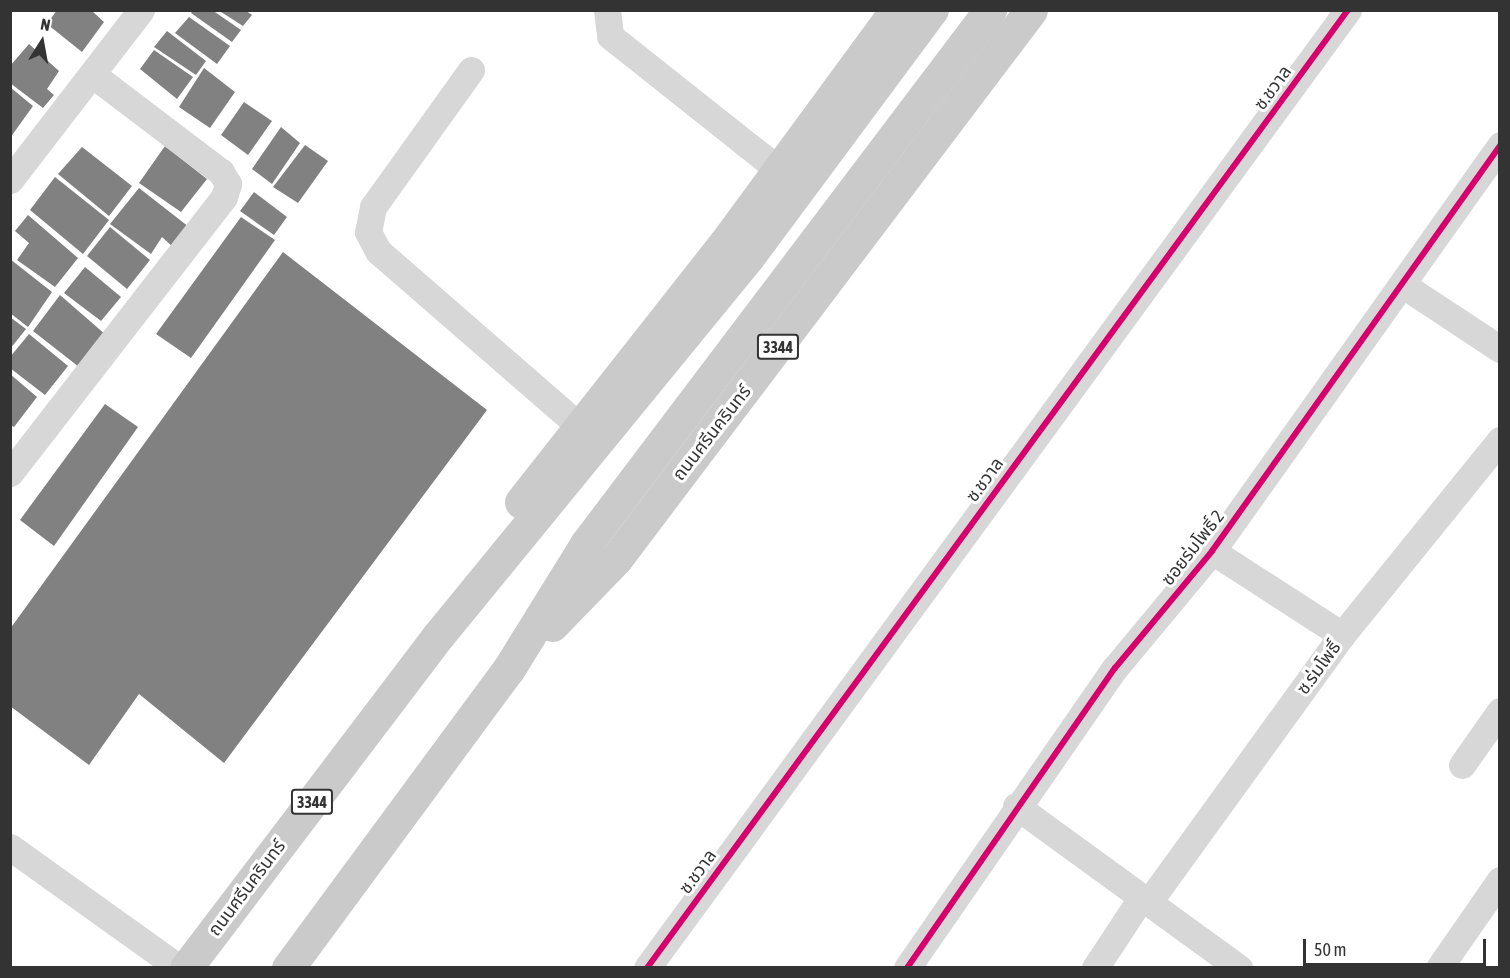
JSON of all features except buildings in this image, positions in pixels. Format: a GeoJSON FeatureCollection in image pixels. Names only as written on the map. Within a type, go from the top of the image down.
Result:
{"type":"FeatureCollection","features":[{"type":"Feature","properties":{"kind":"main road","name":"ถนนศรีนครินทร์"},"geometry":{"type":"LineString","coordinates":[[438,636],[511,515],[578,425],[725,243],[896,10]]}},
{"type":"Feature","properties":{"kind":"main road","name":"ถนนศรีนครินทร์"},"geometry":{"type":"LineString","coordinates":[[186,968],[438,636],[749,256],[932,10]]}},
{"type":"Feature","properties":{"kind":"main road","name":"ถนนศรีนครินทร์"},"geometry":{"type":"LineString","coordinates":[[288,968],[508,670],[586,544],[990,10]]}},
{"type":"Feature","properties":{"kind":"main road","name":"ถนนศรีนครินทร์"},"geometry":{"type":"LineString","coordinates":[[508,670],[616,559],[1031,10]]}},
{"type":"Feature","properties":{"kind":"street"},"geometry":{"type":"LineString","coordinates":[[10,180],[141,10]]}},
{"type":"Feature","properties":{"kind":"street"},"geometry":{"type":"LineString","coordinates":[[607,10],[610,36],[779,170]]}},
{"type":"Feature","properties":{"kind":"street","name":"ซ.ชวาล"},"geometry":{"type":"LineString","coordinates":[[647,968],[1348,10]]}},
{"type":"Feature","properties":{"kind":"street"},"geometry":{"type":"LineString","coordinates":[[471,70],[373,207],[368,232],[378,251],[578,425]]}},
{"type":"Feature","properties":{"kind":"street"},"geometry":{"type":"LineString","coordinates":[[10,473],[224,197],[228,184],[221,172],[93,75]]}},
{"type":"Feature","properties":{"kind":"street","name":"ซอยร่มโพธิ์ 2"},"geometry":{"type":"LineString","coordinates":[[907,968],[1016,806],[1115,668],[1212,551],[1403,285],[1500,145]]}},
{"type":"Feature","properties":{"kind":"street"},"geometry":{"type":"LineString","coordinates":[[1403,285],[1500,349]]}},
{"type":"Feature","properties":{"kind":"street","name":"ซ.ร่มโพธิ์"},"geometry":{"type":"LineString","coordinates":[[1095,968],[1342,635],[1500,440]]}},
{"type":"Feature","properties":{"kind":"street"},"geometry":{"type":"LineString","coordinates":[[1212,551],[1342,635]]}},
{"type":"Feature","properties":{"kind":"street"},"geometry":{"type":"LineString","coordinates":[[1462,765],[1500,711]]}},
{"type":"Feature","properties":{"kind":"street"},"geometry":{"type":"LineString","coordinates":[[1016,806],[1239,968]]}},
{"type":"Feature","properties":{"kind":"street"},"geometry":{"type":"LineString","coordinates":[[10,847],[179,968]]}},
{"type":"Feature","properties":{"kind":"street"},"geometry":{"type":"LineString","coordinates":[[1438,968],[1500,880]]}},
{"type":"Feature","properties":{"kind":"cycle path"},"geometry":{"type":"LineString","coordinates":[[647,968],[1348,10]]}},
{"type":"Feature","properties":{"kind":"cycle path"},"geometry":{"type":"LineString","coordinates":[[907,968],[1115,668],[1212,551],[1500,145]]}}]}
